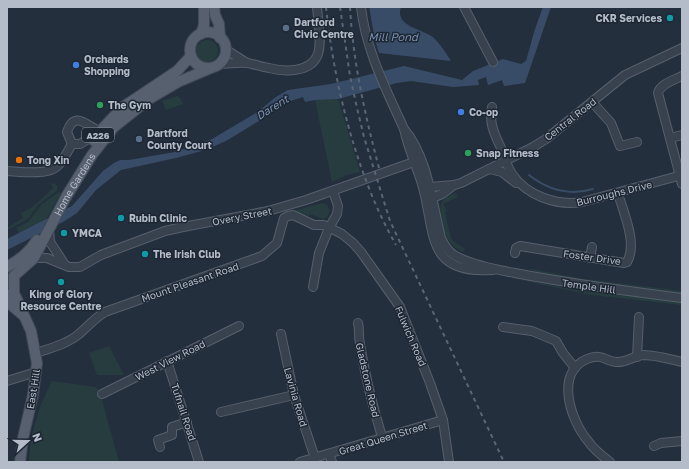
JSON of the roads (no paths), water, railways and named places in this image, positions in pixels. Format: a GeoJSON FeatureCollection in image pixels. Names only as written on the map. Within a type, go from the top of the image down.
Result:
{"type":"FeatureCollection","features":[{"type":"Feature","properties":{"kind":"main road"},"geometry":{"type":"LineString","coordinates":[[201,34],[204,26],[204,7]]}},
{"type":"Feature","properties":{"kind":"main road"},"geometry":{"type":"LineString","coordinates":[[214,7],[215,15],[219,24],[220,38]]}},
{"type":"Feature","properties":{"kind":"main road"},"geometry":{"type":"LineString","coordinates":[[212,33],[220,38],[224,44],[224,56],[215,66],[202,67],[197,64],[191,56],[191,44],[195,38],[201,34],[212,33]]}},
{"type":"Feature","properties":{"kind":"main road","name":"Home Gardens"},"geometry":{"type":"LineString","coordinates":[[7,267],[25,255],[35,251],[98,135],[104,127],[123,107],[177,71],[191,56]]}},
{"type":"Feature","properties":{"kind":"main road","name":"Home Gardens"},"geometry":{"type":"LineString","coordinates":[[11,276],[35,251],[49,230],[65,196],[104,138],[121,121],[149,99],[178,82],[215,66]]}},
{"type":"Feature","properties":{"kind":"main road"},"geometry":{"type":"LineString","coordinates":[[98,135],[112,122],[121,121]]}},
{"type":"Feature","properties":{"kind":"main road","name":"East Hill"},"geometry":{"type":"LineString","coordinates":[[11,276],[14,293],[32,331],[36,353],[36,372],[32,400],[23,438],[20,462]]}},
{"type":"Feature","properties":{"kind":"main road","name":"East Hill"},"geometry":{"type":"LineString","coordinates":[[7,294],[12,305],[25,318]]}},
{"type":"Feature","properties":{"kind":"street"},"geometry":{"type":"LineString","coordinates":[[215,66],[247,63],[269,68],[289,70],[303,68],[311,64],[319,52],[317,7]]}},
{"type":"Feature","properties":{"kind":"street"},"geometry":{"type":"LineString","coordinates":[[361,7],[366,35],[378,71],[404,128],[406,141],[430,187],[429,197]]}},
{"type":"Feature","properties":{"kind":"street"},"geometry":{"type":"LineString","coordinates":[[464,7],[493,62]]}},
{"type":"Feature","properties":{"kind":"street","name":"Central Road"},"geometry":{"type":"LineString","coordinates":[[430,187],[461,183],[546,139],[625,75],[682,48]]}},
{"type":"Feature","properties":{"kind":"street"},"geometry":{"type":"LineString","coordinates":[[225,49],[247,63]]}},
{"type":"Feature","properties":{"kind":"street"},"geometry":{"type":"LineString","coordinates":[[681,179],[658,90],[682,76]]}},
{"type":"Feature","properties":{"kind":"street"},"geometry":{"type":"LineString","coordinates":[[592,102],[611,124],[620,146],[637,142]]}},
{"type":"Feature","properties":{"kind":"street","name":"Burroughs Drive"},"geometry":{"type":"LineString","coordinates":[[492,107],[490,118],[492,127],[512,174],[524,187]]}},
{"type":"Feature","properties":{"kind":"street"},"geometry":{"type":"LineString","coordinates":[[80,120],[85,122],[98,135],[80,144],[72,144],[67,132],[69,126],[74,122],[80,120]]}},
{"type":"Feature","properties":{"kind":"street"},"geometry":{"type":"LineString","coordinates":[[670,138],[682,135]]}},
{"type":"Feature","properties":{"kind":"street"},"geometry":{"type":"LineString","coordinates":[[7,171],[28,172],[51,170],[64,158],[72,144]]}},
{"type":"Feature","properties":{"kind":"street","name":"Overy Street"},"geometry":{"type":"LineString","coordinates":[[35,251],[65,265],[73,267],[83,266],[101,256],[165,231],[268,211],[333,191],[417,160]]}},
{"type":"Feature","properties":{"kind":"street","name":"Temple Hill"},"geometry":{"type":"LineString","coordinates":[[417,160],[429,197],[434,243],[446,259],[451,263],[464,269],[481,271],[498,270],[581,285],[682,298]]}},
{"type":"Feature","properties":{"kind":"street","name":"Burroughs Drive"},"geometry":{"type":"LineString","coordinates":[[489,169],[502,172],[511,180],[542,198],[571,204],[681,179]]}},
{"type":"Feature","properties":{"kind":"street","name":"Central Road"},"geometry":{"type":"LineString","coordinates":[[429,197],[442,194],[454,185]]}},
{"type":"Feature","properties":{"kind":"street"},"geometry":{"type":"LineString","coordinates":[[313,287],[318,253],[337,214],[338,206],[333,191]]}},
{"type":"Feature","properties":{"kind":"street","name":"Foster Drive"},"geometry":{"type":"LineString","coordinates":[[515,253],[516,248],[520,246],[590,258],[624,263],[627,262],[630,258],[631,239],[618,193]]}},
{"type":"Feature","properties":{"kind":"street","name":"Mount Pleasant Road"},"geometry":{"type":"LineString","coordinates":[[36,353],[69,341],[98,316],[105,312],[262,256],[277,243],[283,221],[287,216],[293,215],[312,224],[324,225],[329,228]]}},
{"type":"Feature","properties":{"kind":"street","name":"Fulwich Road"},"geometry":{"type":"LineString","coordinates":[[329,228],[342,234],[353,243],[400,307],[443,420],[449,462]]}},
{"type":"Feature","properties":{"kind":"street"},"geometry":{"type":"LineString","coordinates":[[49,230],[50,242],[65,265]]}},
{"type":"Feature","properties":{"kind":"street"},"geometry":{"type":"LineString","coordinates":[[590,258],[592,247]]}},
{"type":"Feature","properties":{"kind":"street"},"geometry":{"type":"LineString","coordinates":[[637,357],[638,317]]}},
{"type":"Feature","properties":{"kind":"street","name":"Gladstone Road"},"geometry":{"type":"LineString","coordinates":[[358,323],[360,331],[358,335],[360,346],[374,410],[382,438]]}},
{"type":"Feature","properties":{"kind":"street","name":"West View Road"},"geometry":{"type":"LineString","coordinates":[[102,394],[239,326]]}},
{"type":"Feature","properties":{"kind":"street"},"geometry":{"type":"LineString","coordinates":[[503,327],[532,331],[556,341],[563,354],[575,368]]}},
{"type":"Feature","properties":{"kind":"street","name":"Lavinia Road"},"geometry":{"type":"LineString","coordinates":[[281,334],[294,394],[315,458]]}},
{"type":"Feature","properties":{"kind":"street"},"geometry":{"type":"LineString","coordinates":[[610,462],[599,454],[587,441],[574,415],[568,390],[570,375],[575,368],[587,359],[599,356],[616,362],[643,355],[682,362]]}},
{"type":"Feature","properties":{"kind":"street","name":"Tufnail Road"},"geometry":{"type":"LineString","coordinates":[[167,361],[200,462]]}},
{"type":"Feature","properties":{"kind":"street"},"geometry":{"type":"LineString","coordinates":[[7,381],[36,372]]}},
{"type":"Feature","properties":{"kind":"street"},"geometry":{"type":"LineString","coordinates":[[220,412],[294,394]]}},
{"type":"Feature","properties":{"kind":"street","name":"Great Queen Street"},"geometry":{"type":"LineString","coordinates":[[300,462],[315,458],[331,458],[382,438],[443,420]]}},
{"type":"Feature","properties":{"kind":"street"},"geometry":{"type":"LineString","coordinates":[[160,447],[158,440],[172,435],[172,427],[187,422]]}},
{"type":"Feature","properties":{"kind":"street"},"geometry":{"type":"LineString","coordinates":[[654,446],[661,443],[682,441]]}},
{"type":"Feature","properties":{"kind":"water","name":"Mill Pond"},"geometry":{"type":"Polygon","coordinates":[[[369,7],[401,7],[400,14],[402,19],[411,27],[434,38],[451,61],[379,53],[369,7]]]}},
{"type":"Feature","properties":{"kind":"water","name":"Darent"},"geometry":{"type":"Polygon","coordinates":[[[543,7],[551,7],[525,83],[504,86],[502,80],[488,85],[486,77],[478,80],[479,85],[453,87],[411,81],[397,83],[338,99],[305,102],[303,97],[284,103],[264,118],[226,141],[205,150],[121,170],[96,190],[77,213],[63,222],[7,250],[7,239],[72,206],[103,171],[114,163],[120,160],[129,160],[175,152],[212,139],[256,113],[276,97],[288,90],[331,84],[404,66],[462,80],[473,71],[503,59],[521,64],[526,61],[543,7]]]}},
{"type":"Feature","properties":{"kind":"waterway"},"geometry":{"type":"LineString","coordinates":[[529,175],[551,188],[567,192],[593,189]]}},
{"type":"Feature","properties":{"kind":"railway"},"geometry":{"type":"LineString","coordinates":[[326,7],[335,68],[349,130],[370,190],[396,245]]}},
{"type":"Feature","properties":{"kind":"railway"},"geometry":{"type":"LineString","coordinates":[[340,7],[350,76],[357,108],[364,137],[390,221],[504,462]]}},
{"type":"Feature","properties":{"kind":"railway"},"geometry":{"type":"LineString","coordinates":[[350,7],[360,88],[379,168]]}},
{"type":"Feature","properties":{"kind":"place","name":"CKR Services"},"geometry":{"type":"Point","coordinates":[670,18]}},
{"type":"Feature","properties":{"kind":"place","name":"Dartford Civic Centre"},"geometry":{"type":"Point","coordinates":[286,28]}},
{"type":"Feature","properties":{"kind":"place","name":"Orchards Shopping"},"geometry":{"type":"Point","coordinates":[76,65]}},
{"type":"Feature","properties":{"kind":"place","name":"The Gym"},"geometry":{"type":"Point","coordinates":[100,105]}},
{"type":"Feature","properties":{"kind":"place","name":"Co-op"},"geometry":{"type":"Point","coordinates":[461,112]}},
{"type":"Feature","properties":{"kind":"place","name":"Dartford County Court"},"geometry":{"type":"Point","coordinates":[139,139]}},
{"type":"Feature","properties":{"kind":"place","name":"Snap Fitness"},"geometry":{"type":"Point","coordinates":[468,153]}},
{"type":"Feature","properties":{"kind":"place","name":"Tong Xin"},"geometry":{"type":"Point","coordinates":[19,160]}},
{"type":"Feature","properties":{"kind":"place","name":"Rubin Clinic"},"geometry":{"type":"Point","coordinates":[121,218]}},
{"type":"Feature","properties":{"kind":"place","name":"YMCA"},"geometry":{"type":"Point","coordinates":[64,233]}},
{"type":"Feature","properties":{"kind":"place","name":"The Irish Club"},"geometry":{"type":"Point","coordinates":[145,254]}},
{"type":"Feature","properties":{"kind":"place","name":"King of Glory Resource Centre"},"geometry":{"type":"Point","coordinates":[61,282]}}]}
